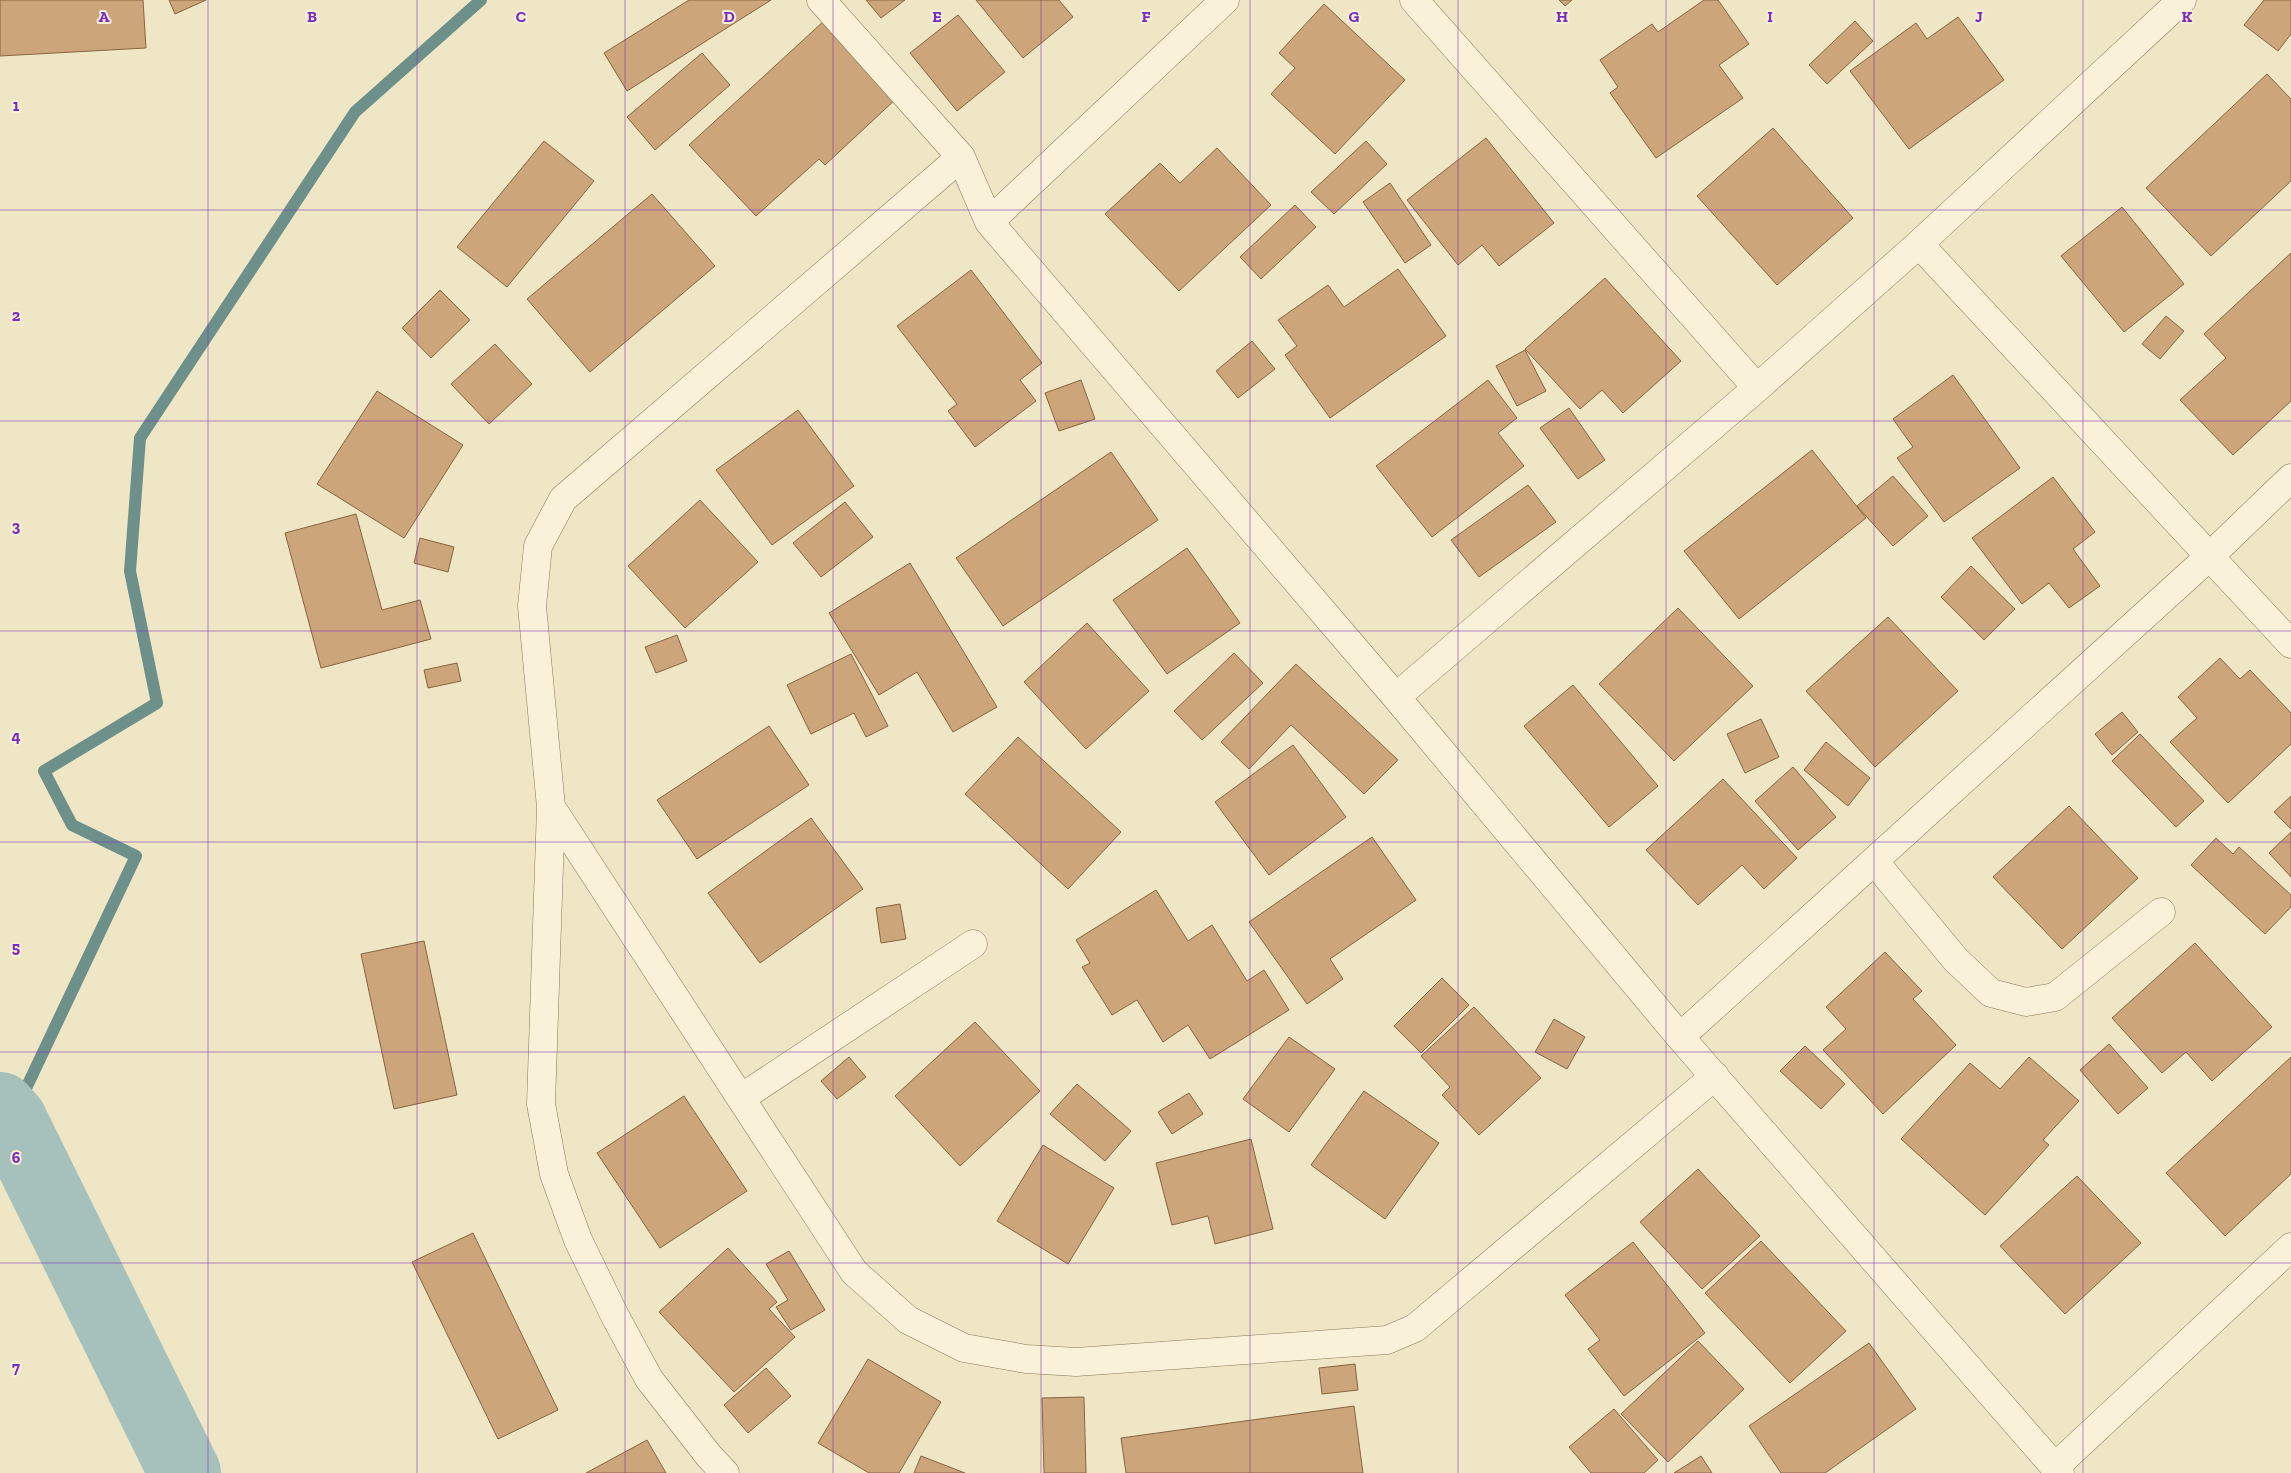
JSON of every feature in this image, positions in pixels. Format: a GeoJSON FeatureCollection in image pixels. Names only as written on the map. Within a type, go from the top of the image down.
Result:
{"type":"FeatureCollection","features":[{"type":"Feature","properties":{"kind":"street"},"geometry":{"type":"LineString","coordinates":[[821,0],[961,157],[989,222],[1396,697],[1680,1037],[2058,1470],[2291,1247]]}},
{"type":"Feature","properties":{"kind":"street"},"geometry":{"type":"LineString","coordinates":[[989,222],[1225,0]]}},
{"type":"Feature","properties":{"kind":"street"},"geometry":{"type":"LineString","coordinates":[[1414,0],[1757,388]]}},
{"type":"Feature","properties":{"kind":"street"},"geometry":{"type":"LineString","coordinates":[[1396,697],[1757,388],[1919,244],[2182,0]]}},
{"type":"Feature","properties":{"kind":"street"},"geometry":{"type":"LineString","coordinates":[[725,1473],[709,1456],[649,1379],[614,1316],[582,1248],[554,1174],[541,1104],[551,807],[532,606],[538,546],[563,499],[961,157]]}},
{"type":"Feature","properties":{"kind":"street"},"geometry":{"type":"LineString","coordinates":[[1919,244],[2291,644]]}},
{"type":"Feature","properties":{"kind":"street"},"geometry":{"type":"LineString","coordinates":[[1680,1037],[2210,556],[2291,478]]}},
{"type":"Feature","properties":{"kind":"street"},"geometry":{"type":"LineString","coordinates":[[551,807],[854,1272],[908,1320],[964,1348],[1026,1360],[1076,1362],[1387,1340],[1415,1328],[1715,1076]]}},
{"type":"Feature","properties":{"kind":"street"},"geometry":{"type":"LineString","coordinates":[[1874,861],[1956,960],[1991,993],[2026,1002],[2055,997],[2161,912]]}},
{"type":"Feature","properties":{"kind":"street"},"geometry":{"type":"LineString","coordinates":[[741,1098],[973,944]]}},
{"type":"Feature","properties":{"kind":"building"},"geometry":{"type":"Polygon","coordinates":[[[0,0],[143,0],[146,48],[0,56],[0,0]]]}},
{"type":"Feature","properties":{"kind":"building"},"geometry":{"type":"Polygon","coordinates":[[[169,0],[206,0],[175,14],[169,0]]]}},
{"type":"Feature","properties":{"kind":"building"},"geometry":{"type":"Polygon","coordinates":[[[689,0],[771,0],[627,91],[604,53],[689,0]]]}},
{"type":"Feature","properties":{"kind":"building"},"geometry":{"type":"Polygon","coordinates":[[[866,0],[905,0],[881,18],[866,0]]]}},
{"type":"Feature","properties":{"kind":"building"},"geometry":{"type":"Polygon","coordinates":[[[976,0],[1059,0],[1073,17],[1023,58],[976,0]]]}},
{"type":"Feature","properties":{"kind":"building"},"geometry":{"type":"Polygon","coordinates":[[[1559,0],[1572,0],[1565,6],[1559,0]]]}},
{"type":"Feature","properties":{"kind":"building"},"geometry":{"type":"Polygon","coordinates":[[[1704,0],[1718,0],[1749,44],[1719,65],[1743,98],[1656,158],[1610,93],[1618,87],[1600,60],[1652,24],[1658,32],[1704,0]]]}},
{"type":"Feature","properties":{"kind":"building"},"geometry":{"type":"Polygon","coordinates":[[[2264,0],[2291,0],[2291,34],[2278,51],[2244,25],[2264,0]]]}},
{"type":"Feature","properties":{"kind":"building"},"geometry":{"type":"Polygon","coordinates":[[[1324,4],[1405,80],[1335,154],[1271,94],[1295,68],[1279,53],[1324,4]]]}},
{"type":"Feature","properties":{"kind":"building"},"geometry":{"type":"Polygon","coordinates":[[[958,15],[1005,72],[957,111],[910,53],[958,15]]]}},
{"type":"Feature","properties":{"kind":"building"},"geometry":{"type":"Polygon","coordinates":[[[1958,17],[2004,80],[1909,149],[1850,71],[1916,23],[1927,39],[1958,17]]]}},
{"type":"Feature","properties":{"kind":"building"},"geometry":{"type":"Polygon","coordinates":[[[825,20],[897,98],[825,165],[819,159],[756,216],[689,145],[825,20]]]}},
{"type":"Feature","properties":{"kind":"building"},"geometry":{"type":"Polygon","coordinates":[[[1855,21],[1873,41],[1827,84],[1809,65],[1855,21]]]}},
{"type":"Feature","properties":{"kind":"building"},"geometry":{"type":"Polygon","coordinates":[[[702,53],[730,85],[655,150],[627,117],[702,53]]]}},
{"type":"Feature","properties":{"kind":"building"},"geometry":{"type":"Polygon","coordinates":[[[2267,74],[2291,99],[2291,181],[2211,256],[2146,188],[2267,74]]]}},
{"type":"Feature","properties":{"kind":"building"},"geometry":{"type":"Polygon","coordinates":[[[1773,128],[1853,218],[1777,285],[1697,196],[1773,128]]]}},
{"type":"Feature","properties":{"kind":"building"},"geometry":{"type":"Polygon","coordinates":[[[1486,138],[1554,223],[1499,266],[1482,245],[1458,265],[1407,200],[1486,138]]]}},
{"type":"Feature","properties":{"kind":"building"},"geometry":{"type":"Polygon","coordinates":[[[544,141],[594,181],[507,287],[457,247],[544,141]]]}},
{"type":"Feature","properties":{"kind":"building"},"geometry":{"type":"Polygon","coordinates":[[[1366,141],[1387,164],[1334,214],[1311,192],[1366,141]]]}},
{"type":"Feature","properties":{"kind":"building"},"geometry":{"type":"Polygon","coordinates":[[[1217,148],[1271,205],[1179,291],[1105,214],[1160,163],[1180,183],[1217,148]]]}},
{"type":"Feature","properties":{"kind":"building"},"geometry":{"type":"Polygon","coordinates":[[[1390,183],[1431,245],[1405,263],[1363,202],[1390,183]]]}},
{"type":"Feature","properties":{"kind":"building"},"geometry":{"type":"Polygon","coordinates":[[[652,194],[715,266],[590,372],[527,299],[652,194]]]}},
{"type":"Feature","properties":{"kind":"building"},"geometry":{"type":"Polygon","coordinates":[[[1295,205],[1316,227],[1261,279],[1240,257],[1295,205]]]}},
{"type":"Feature","properties":{"kind":"building"},"geometry":{"type":"Polygon","coordinates":[[[2122,207],[2184,284],[2124,332],[2061,256],[2122,207]]]}},
{"type":"Feature","properties":{"kind":"building"},"geometry":{"type":"Polygon","coordinates":[[[2291,253],[2291,401],[2233,455],[2180,400],[2226,358],[2204,334],[2291,253]]]}},
{"type":"Feature","properties":{"kind":"building"},"geometry":{"type":"Polygon","coordinates":[[[1398,269],[1446,336],[1330,418],[1285,355],[1297,346],[1278,320],[1328,285],[1344,307],[1398,269]]]}},
{"type":"Feature","properties":{"kind":"building"},"geometry":{"type":"Polygon","coordinates":[[[971,270],[1042,363],[1020,380],[1036,401],[975,447],[948,411],[957,404],[897,326],[971,270]]]}},
{"type":"Feature","properties":{"kind":"building"},"geometry":{"type":"Polygon","coordinates":[[[1605,278],[1681,361],[1623,413],[1602,390],[1580,409],[1525,349],[1605,278]]]}},
{"type":"Feature","properties":{"kind":"building"},"geometry":{"type":"Polygon","coordinates":[[[440,290],[470,320],[431,358],[402,328],[440,290]]]}},
{"type":"Feature","properties":{"kind":"building"},"geometry":{"type":"Polygon","coordinates":[[[2166,316],[2184,331],[2160,359],[2142,344],[2166,316]]]}},
{"type":"Feature","properties":{"kind":"building"},"geometry":{"type":"Polygon","coordinates":[[[1252,341],[1275,369],[1238,398],[1216,371],[1252,341]]]}},
{"type":"Feature","properties":{"kind":"building"},"geometry":{"type":"Polygon","coordinates":[[[495,344],[532,384],[489,424],[451,384],[495,344]]]}},
{"type":"Feature","properties":{"kind":"building"},"geometry":{"type":"Polygon","coordinates":[[[1525,350],[1546,391],[1517,406],[1496,366],[1525,350]]]}},
{"type":"Feature","properties":{"kind":"building"},"geometry":{"type":"Polygon","coordinates":[[[1953,375],[2020,468],[1944,522],[1897,458],[1913,447],[1893,419],[1953,375]]]}},
{"type":"Feature","properties":{"kind":"building"},"geometry":{"type":"Polygon","coordinates":[[[1081,380],[1095,419],[1059,431],[1045,393],[1081,380]]]}},
{"type":"Feature","properties":{"kind":"building"},"geometry":{"type":"Polygon","coordinates":[[[1488,380],[1517,418],[1498,433],[1524,466],[1432,537],[1376,466],[1488,380]]]}},
{"type":"Feature","properties":{"kind":"building"},"geometry":{"type":"Polygon","coordinates":[[[377,391],[463,445],[404,538],[317,484],[377,391]]]}},
{"type":"Feature","properties":{"kind":"building"},"geometry":{"type":"Polygon","coordinates":[[[1569,408],[1605,460],[1578,479],[1540,428],[1569,408]]]}},
{"type":"Feature","properties":{"kind":"building"},"geometry":{"type":"Polygon","coordinates":[[[798,410],[854,486],[772,545],[716,470],[798,410]]]}},
{"type":"Feature","properties":{"kind":"building"},"geometry":{"type":"Polygon","coordinates":[[[1812,450],[1866,518],[1739,619],[1684,551],[1812,450]]]}},
{"type":"Feature","properties":{"kind":"building"},"geometry":{"type":"Polygon","coordinates":[[[1111,452],[1158,520],[1003,626],[956,558],[1111,452]]]}},
{"type":"Feature","properties":{"kind":"building"},"geometry":{"type":"Polygon","coordinates":[[[1893,476],[1928,516],[1893,546],[1857,506],[1893,476]]]}},
{"type":"Feature","properties":{"kind":"building"},"geometry":{"type":"Polygon","coordinates":[[[2053,477],[2095,532],[2073,549],[2100,586],[2069,608],[2049,583],[2022,604],[1972,538],[2053,477]]]}},
{"type":"Feature","properties":{"kind":"building"},"geometry":{"type":"Polygon","coordinates":[[[1528,485],[1556,522],[1479,577],[1451,540],[1528,485]]]}},
{"type":"Feature","properties":{"kind":"building"},"geometry":{"type":"Polygon","coordinates":[[[700,500],[758,562],[685,628],[628,566],[700,500]]]}},
{"type":"Feature","properties":{"kind":"building"},"geometry":{"type":"Polygon","coordinates":[[[845,502],[873,537],[821,577],[793,543],[845,502]]]}},
{"type":"Feature","properties":{"kind":"building"},"geometry":{"type":"Polygon","coordinates":[[[356,514],[382,610],[420,600],[431,639],[321,668],[285,533],[356,514]]]}},
{"type":"Feature","properties":{"kind":"building"},"geometry":{"type":"Polygon","coordinates":[[[420,538],[454,547],[448,572],[414,563],[420,538]]]}},
{"type":"Feature","properties":{"kind":"building"},"geometry":{"type":"Polygon","coordinates":[[[1187,548],[1240,623],[1167,674],[1113,600],[1187,548]]]}},
{"type":"Feature","properties":{"kind":"building"},"geometry":{"type":"Polygon","coordinates":[[[910,563],[997,707],[953,732],[917,672],[879,695],[829,613],[910,563]]]}},
{"type":"Feature","properties":{"kind":"building"},"geometry":{"type":"Polygon","coordinates":[[[1971,566],[2015,609],[1984,640],[1941,597],[1971,566]]]}},
{"type":"Feature","properties":{"kind":"building"},"geometry":{"type":"Polygon","coordinates":[[[1678,608],[1753,686],[1674,761],[1599,684],[1678,608]]]}},
{"type":"Feature","properties":{"kind":"building"},"geometry":{"type":"Polygon","coordinates":[[[1888,617],[1958,691],[1875,767],[1806,691],[1888,617]]]}},
{"type":"Feature","properties":{"kind":"building"},"geometry":{"type":"Polygon","coordinates":[[[1087,623],[1149,691],[1086,749],[1024,682],[1087,623]]]}},
{"type":"Feature","properties":{"kind":"building"},"geometry":{"type":"Polygon","coordinates":[[[677,635],[687,661],[656,673],[645,647],[677,635]]]}},
{"type":"Feature","properties":{"kind":"building"},"geometry":{"type":"Polygon","coordinates":[[[1234,653],[1263,683],[1202,740],[1174,711],[1234,653]]]}},
{"type":"Feature","properties":{"kind":"building"},"geometry":{"type":"Polygon","coordinates":[[[851,654],[888,726],[866,737],[854,713],[811,734],[787,685],[851,654]]]}},
{"type":"Feature","properties":{"kind":"building"},"geometry":{"type":"Polygon","coordinates":[[[2220,658],[2240,679],[2250,670],[2291,713],[2291,744],[2228,803],[2170,742],[2197,718],[2178,697],[2220,658]]]}},
{"type":"Feature","properties":{"kind":"building"},"geometry":{"type":"Polygon","coordinates":[[[457,663],[461,681],[428,688],[424,670],[457,663]]]}},
{"type":"Feature","properties":{"kind":"building"},"geometry":{"type":"Polygon","coordinates":[[[1296,664],[1398,760],[1364,794],[1291,725],[1249,769],[1221,742],[1296,664]]]}},
{"type":"Feature","properties":{"kind":"building"},"geometry":{"type":"Polygon","coordinates":[[[1573,685],[1658,786],[1609,827],[1524,726],[1573,685]]]}},
{"type":"Feature","properties":{"kind":"building"},"geometry":{"type":"Polygon","coordinates":[[[2122,712],[2138,732],[2112,755],[2095,734],[2122,712]]]}},
{"type":"Feature","properties":{"kind":"building"},"geometry":{"type":"Polygon","coordinates":[[[1761,719],[1779,757],[1745,773],[1727,734],[1761,719]]]}},
{"type":"Feature","properties":{"kind":"building"},"geometry":{"type":"Polygon","coordinates":[[[769,726],[809,785],[697,859],[657,800],[769,726]]]}},
{"type":"Feature","properties":{"kind":"building"},"geometry":{"type":"Polygon","coordinates":[[[2140,734],[2204,801],[2176,827],[2112,761],[2140,734]]]}},
{"type":"Feature","properties":{"kind":"building"},"geometry":{"type":"Polygon","coordinates":[[[1018,737],[1121,832],[1068,889],[965,794],[1018,737]]]}},
{"type":"Feature","properties":{"kind":"building"},"geometry":{"type":"Polygon","coordinates":[[[1826,742],[1870,778],[1848,806],[1804,770],[1826,742]]]}},
{"type":"Feature","properties":{"kind":"building"},"geometry":{"type":"Polygon","coordinates":[[[1293,745],[1346,817],[1269,875],[1215,802],[1293,745]]]}},
{"type":"Feature","properties":{"kind":"building"},"geometry":{"type":"Polygon","coordinates":[[[1793,767],[1836,817],[1798,850],[1755,801],[1793,767]]]}},
{"type":"Feature","properties":{"kind":"building"},"geometry":{"type":"Polygon","coordinates":[[[1723,779],[1797,858],[1764,889],[1742,865],[1698,905],[1646,850],[1723,779]]]}},
{"type":"Feature","properties":{"kind":"building"},"geometry":{"type":"Polygon","coordinates":[[[2291,796],[2291,829],[2274,812],[2291,796]]]}},
{"type":"Feature","properties":{"kind":"building"},"geometry":{"type":"Polygon","coordinates":[[[2069,806],[2138,878],[2062,949],[1993,877],[2069,806]]]}},
{"type":"Feature","properties":{"kind":"building"},"geometry":{"type":"Polygon","coordinates":[[[811,818],[863,889],[760,963],[708,893],[811,818]]]}},
{"type":"Feature","properties":{"kind":"building"},"geometry":{"type":"Polygon","coordinates":[[[2291,832],[2291,877],[2269,853],[2291,832]]]}},
{"type":"Feature","properties":{"kind":"building"},"geometry":{"type":"Polygon","coordinates":[[[1372,837],[1416,900],[1330,959],[1343,979],[1307,1004],[1249,922],[1372,837]]]}},
{"type":"Feature","properties":{"kind":"building"},"geometry":{"type":"Polygon","coordinates":[[[2216,838],[2233,854],[2239,847],[2291,895],[2291,907],[2265,934],[2191,865],[2216,838]]]}},
{"type":"Feature","properties":{"kind":"building"},"geometry":{"type":"Polygon","coordinates":[[[1156,890],[1188,941],[1212,925],[1247,981],[1264,970],[1289,1010],[1210,1059],[1188,1025],[1163,1042],[1137,1000],[1112,1015],[1082,967],[1090,963],[1076,940],[1156,890]]]}},
{"type":"Feature","properties":{"kind":"building"},"geometry":{"type":"Polygon","coordinates":[[[900,904],[906,939],[881,943],[876,908],[900,904]]]}},
{"type":"Feature","properties":{"kind":"building"},"geometry":{"type":"Polygon","coordinates":[[[424,941],[457,1095],[394,1109],[361,954],[424,941]]]}},
{"type":"Feature","properties":{"kind":"building"},"geometry":{"type":"Polygon","coordinates":[[[2195,943],[2272,1027],[2212,1081],[2186,1052],[2162,1073],[2112,1018],[2195,943]]]}},
{"type":"Feature","properties":{"kind":"building"},"geometry":{"type":"Polygon","coordinates":[[[1885,952],[1922,991],[1913,999],[1956,1045],[1883,1114],[1823,1050],[1846,1029],[1826,1007],[1885,952]]]}},
{"type":"Feature","properties":{"kind":"building"},"geometry":{"type":"Polygon","coordinates":[[[1442,978],[1469,1005],[1421,1053],[1394,1026],[1442,978]]]}},
{"type":"Feature","properties":{"kind":"building"},"geometry":{"type":"Polygon","coordinates":[[[1474,1007],[1541,1078],[1479,1135],[1442,1095],[1450,1087],[1421,1056],[1474,1007]]]}},
{"type":"Feature","properties":{"kind":"building"},"geometry":{"type":"Polygon","coordinates":[[[1554,1019],[1585,1037],[1567,1069],[1535,1052],[1554,1019]]]}},
{"type":"Feature","properties":{"kind":"building"},"geometry":{"type":"Polygon","coordinates":[[[975,1022],[1040,1091],[960,1166],[895,1096],[975,1022]]]}},
{"type":"Feature","properties":{"kind":"building"},"geometry":{"type":"Polygon","coordinates":[[[1289,1037],[1335,1069],[1289,1132],[1243,1099],[1289,1037]]]}},
{"type":"Feature","properties":{"kind":"building"},"geometry":{"type":"Polygon","coordinates":[[[2109,1044],[2148,1088],[2118,1114],[2080,1070],[2109,1044]]]}},
{"type":"Feature","properties":{"kind":"building"},"geometry":{"type":"Polygon","coordinates":[[[1805,1046],[1845,1084],[1821,1109],[1780,1071],[1805,1046]]]}},
{"type":"Feature","properties":{"kind":"building"},"geometry":{"type":"Polygon","coordinates":[[[849,1057],[866,1077],[837,1099],[821,1081],[849,1057]]]}},
{"type":"Feature","properties":{"kind":"building"},"geometry":{"type":"Polygon","coordinates":[[[2029,1057],[2079,1101],[2043,1140],[2049,1145],[1985,1215],[1901,1139],[1970,1063],[2000,1089],[2029,1057]]]}},
{"type":"Feature","properties":{"kind":"building"},"geometry":{"type":"Polygon","coordinates":[[[2291,1057],[2291,1174],[2225,1236],[2166,1173],[2291,1057]]]}},
{"type":"Feature","properties":{"kind":"building"},"geometry":{"type":"Polygon","coordinates":[[[1077,1084],[1131,1131],[1105,1161],[1050,1114],[1077,1084]]]}},
{"type":"Feature","properties":{"kind":"building"},"geometry":{"type":"Polygon","coordinates":[[[1364,1091],[1439,1143],[1385,1219],[1311,1165],[1364,1091]]]}},
{"type":"Feature","properties":{"kind":"building"},"geometry":{"type":"Polygon","coordinates":[[[1189,1093],[1203,1114],[1172,1134],[1158,1112],[1189,1093]]]}},
{"type":"Feature","properties":{"kind":"building"},"geometry":{"type":"Polygon","coordinates":[[[684,1096],[747,1191],[660,1248],[597,1153],[684,1096]]]}},
{"type":"Feature","properties":{"kind":"building"},"geometry":{"type":"Polygon","coordinates":[[[1251,1139],[1273,1229],[1215,1244],[1208,1216],[1172,1225],[1156,1163],[1251,1139]]]}},
{"type":"Feature","properties":{"kind":"building"},"geometry":{"type":"Polygon","coordinates":[[[1043,1145],[1114,1188],[1068,1264],[997,1221],[1043,1145]]]}},
{"type":"Feature","properties":{"kind":"building"},"geometry":{"type":"Polygon","coordinates":[[[1698,1169],[1760,1236],[1702,1289],[1640,1222],[1698,1169]]]}},
{"type":"Feature","properties":{"kind":"building"},"geometry":{"type":"Polygon","coordinates":[[[2077,1176],[2141,1243],[2065,1314],[2000,1246],[2077,1176]]]}},
{"type":"Feature","properties":{"kind":"building"},"geometry":{"type":"Polygon","coordinates":[[[473,1233],[558,1410],[498,1439],[412,1262],[473,1233]]]}},
{"type":"Feature","properties":{"kind":"building"},"geometry":{"type":"Polygon","coordinates":[[[1761,1241],[1846,1331],[1790,1383],[1705,1293],[1761,1241]]]}},
{"type":"Feature","properties":{"kind":"building"},"geometry":{"type":"Polygon","coordinates":[[[1633,1242],[1705,1333],[1624,1396],[1588,1349],[1600,1340],[1565,1295],[1633,1242]]]}},
{"type":"Feature","properties":{"kind":"building"},"geometry":{"type":"Polygon","coordinates":[[[728,1248],[777,1302],[769,1309],[795,1337],[734,1392],[659,1312],[728,1248]]]}},
{"type":"Feature","properties":{"kind":"building"},"geometry":{"type":"Polygon","coordinates":[[[789,1251],[825,1310],[791,1330],[776,1307],[788,1300],[766,1264],[789,1251]]]}},
{"type":"Feature","properties":{"kind":"building"},"geometry":{"type":"Polygon","coordinates":[[[1698,1341],[1744,1389],[1668,1462],[1621,1414],[1698,1341]]]}},
{"type":"Feature","properties":{"kind":"building"},"geometry":{"type":"Polygon","coordinates":[[[1869,1343],[1916,1409],[1825,1473],[1781,1473],[1749,1426],[1869,1343]]]}},
{"type":"Feature","properties":{"kind":"building"},"geometry":{"type":"Polygon","coordinates":[[[868,1359],[941,1402],[899,1473],[869,1473],[818,1443],[868,1359]]]}},
{"type":"Feature","properties":{"kind":"building"},"geometry":{"type":"Polygon","coordinates":[[[1355,1364],[1358,1390],[1322,1394],[1319,1368],[1355,1364]]]}},
{"type":"Feature","properties":{"kind":"building"},"geometry":{"type":"Polygon","coordinates":[[[766,1368],[791,1396],[748,1433],[724,1405],[766,1368]]]}},
{"type":"Feature","properties":{"kind":"building"},"geometry":{"type":"Polygon","coordinates":[[[1084,1397],[1086,1473],[1044,1473],[1042,1398],[1084,1397]]]}},
{"type":"Feature","properties":{"kind":"building"},"geometry":{"type":"Polygon","coordinates":[[[1354,1406],[1363,1473],[1126,1473],[1121,1438],[1354,1406]]]}},
{"type":"Feature","properties":{"kind":"building"},"geometry":{"type":"Polygon","coordinates":[[[1614,1409],[1658,1460],[1644,1473],[1591,1473],[1569,1447],[1614,1409]]]}},
{"type":"Feature","properties":{"kind":"building"},"geometry":{"type":"Polygon","coordinates":[[[647,1440],[666,1473],[586,1473],[647,1440]]]}},
{"type":"Feature","properties":{"kind":"building"},"geometry":{"type":"Polygon","coordinates":[[[921,1456],[965,1473],[914,1473],[921,1456]]]}},
{"type":"Feature","properties":{"kind":"building"},"geometry":{"type":"Polygon","coordinates":[[[1701,1456],[1712,1473],[1674,1473],[1701,1456]]]}},
{"type":"Feature","properties":{"kind":"waterway"},"geometry":{"type":"LineString","coordinates":[[11,1120],[136,856],[72,825],[44,771],[157,703],[130,571],[140,438],[355,112],[481,0]]}},
{"type":"Feature","properties":{"kind":"waterway"},"geometry":{"type":"LineString","coordinates":[[0,1108],[11,1120],[185,1473]]}}]}
